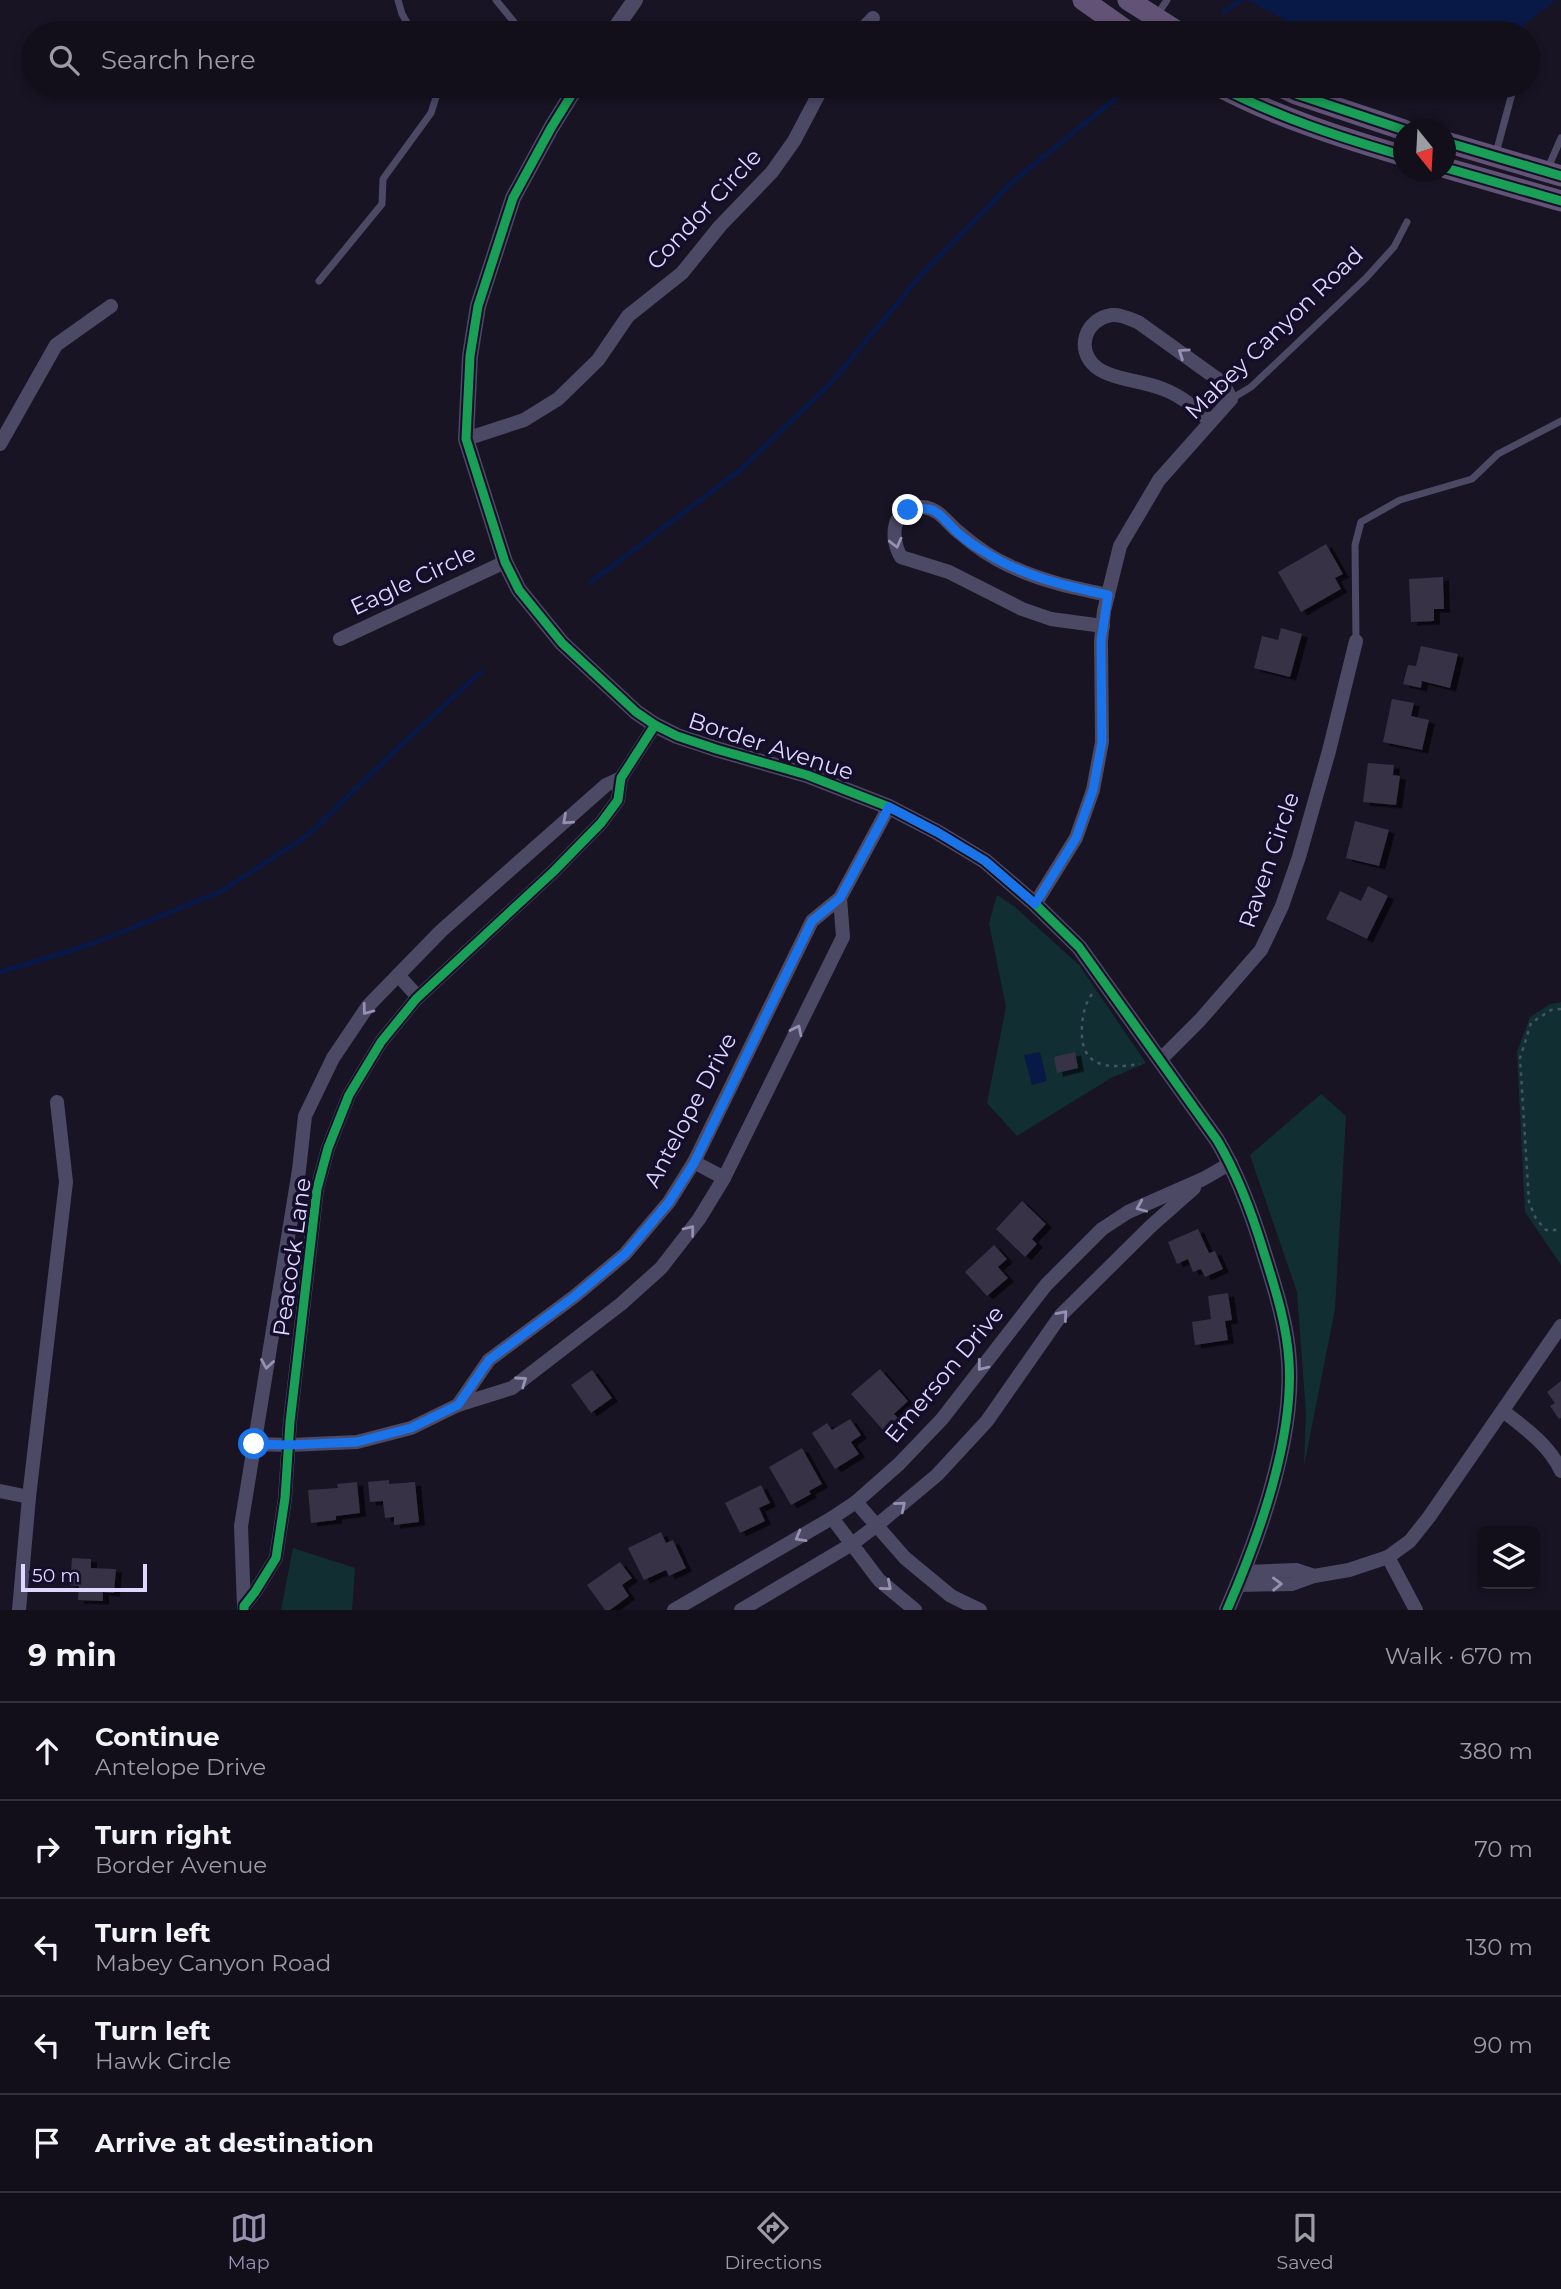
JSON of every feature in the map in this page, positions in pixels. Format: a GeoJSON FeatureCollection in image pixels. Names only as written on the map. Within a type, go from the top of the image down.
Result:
{"type":"FeatureCollection","features":[{"type":"Feature","properties":{"kind":"main road"},"geometry":{"type":"LineString","coordinates":[[1083,0],[1113,21]]}},
{"type":"Feature","properties":{"kind":"main road"},"geometry":{"type":"LineString","coordinates":[[1128,0],[1159,21]]}},
{"type":"Feature","properties":{"kind":"main road"},"geometry":{"type":"LineString","coordinates":[[1241,98],[1336,136],[1393,153]]}},
{"type":"Feature","properties":{"kind":"main road"},"geometry":{"type":"LineString","coordinates":[[1308,98],[1393,126]]}},
{"type":"Feature","properties":{"kind":"main road"},"geometry":{"type":"LineString","coordinates":[[1336,136],[1375,136],[1393,141]]}},
{"type":"Feature","properties":{"kind":"main road"},"geometry":{"type":"LineString","coordinates":[[1456,145],[1554,174]]}},
{"type":"Feature","properties":{"kind":"main road"},"geometry":{"type":"LineString","coordinates":[[1456,159],[1513,175],[1554,174]]}},
{"type":"Feature","properties":{"kind":"main road"},"geometry":{"type":"LineString","coordinates":[[1456,171],[1561,201]]}},
{"type":"Feature","properties":{"kind":"street"},"geometry":{"type":"LineString","coordinates":[[620,21],[635,0]]}},
{"type":"Feature","properties":{"kind":"street"},"geometry":{"type":"LineString","coordinates":[[870,21],[873,18]]}},
{"type":"Feature","properties":{"kind":"street","name":"Border Avenue"},"geometry":{"type":"LineString","coordinates":[[570,98],[513,198],[478,306],[470,356],[466,439],[505,562],[519,590],[562,643],[636,712],[655,726],[716,749],[807,775],[889,807],[985,861],[1079,947],[1231,1163],[1253,1216],[1278,1296],[1289,1362],[1287,1420],[1274,1478],[1241,1578],[1227,1610]]}},
{"type":"Feature","properties":{"kind":"street","name":"Condor Circle"},"geometry":{"type":"LineString","coordinates":[[466,439],[524,420],[558,399],[598,360],[628,316],[682,273],[720,226],[772,172],[794,141],[816,98]]}},
{"type":"Feature","properties":{"kind":"street"},"geometry":{"type":"LineString","coordinates":[[0,444],[56,345],[111,306]]}},
{"type":"Feature","properties":{"kind":"street"},"geometry":{"type":"LineString","coordinates":[[1211,422],[1183,398],[1161,388],[1097,369],[1084,350],[1085,337],[1090,326],[1111,315],[1138,322],[1223,383],[1231,399]]}},
{"type":"Feature","properties":{"kind":"street","name":"Mabey Canyon Road"},"geometry":{"type":"LineString","coordinates":[[1035,904],[1076,838],[1093,790],[1102,742],[1103,626],[1120,546],[1159,480],[1231,399]]}},
{"type":"Feature","properties":{"kind":"street"},"geometry":{"type":"LineString","coordinates":[[1103,626],[1051,619],[1022,609],[949,572],[901,557],[894,546],[892,534],[898,519],[908,510],[922,507],[939,512],[957,532],[985,553],[1011,567],[1038,578],[1108,595]]}},
{"type":"Feature","properties":{"kind":"street","name":"Eagle Circle"},"geometry":{"type":"LineString","coordinates":[[340,639],[505,562]]}},
{"type":"Feature","properties":{"kind":"street","name":"Raven Circle"},"geometry":{"type":"LineString","coordinates":[[1160,1060],[1200,1020],[1261,950],[1282,905],[1299,857],[1356,641]]}},
{"type":"Feature","properties":{"kind":"street","name":"Peacock Lane"},"geometry":{"type":"LineString","coordinates":[[244,1608],[276,1558],[285,1498],[317,1189],[328,1149],[349,1095],[381,1042],[418,997],[601,823],[618,800],[621,778],[655,726]]}},
{"type":"Feature","properties":{"kind":"street","name":"Peacock Lane"},"geometry":{"type":"LineString","coordinates":[[244,1608],[241,1526],[299,1170],[305,1116],[334,1058],[368,1006],[441,931],[606,785],[621,778]]}},
{"type":"Feature","properties":{"kind":"street","name":"Antelope Drive"},"geometry":{"type":"LineString","coordinates":[[458,1405],[489,1360],[575,1296],[625,1254],[669,1202],[694,1163],[812,921],[840,898],[889,807]]}},
{"type":"Feature","properties":{"kind":"street","name":"Antelope Drive"},"geometry":{"type":"LineString","coordinates":[[254,1444],[357,1442],[411,1428],[458,1405],[512,1388],[621,1304],[661,1268],[699,1219],[724,1178],[843,937],[840,898]]}},
{"type":"Feature","properties":{"kind":"street"},"geometry":{"type":"LineString","coordinates":[[398,975],[418,997]]}},
{"type":"Feature","properties":{"kind":"street"},"geometry":{"type":"LineString","coordinates":[[19,1610],[29,1497],[66,1182],[57,1102]]}},
{"type":"Feature","properties":{"kind":"street"},"geometry":{"type":"LineString","coordinates":[[694,1163],[724,1178]]}},
{"type":"Feature","properties":{"kind":"street","name":"Emerson Drive"},"geometry":{"type":"LineString","coordinates":[[674,1610],[832,1518],[856,1502],[899,1464],[942,1419],[1046,1285],[1101,1228],[1128,1212],[1203,1179],[1231,1163]]}},
{"type":"Feature","properties":{"kind":"street","name":"Emerson Drive"},"geometry":{"type":"LineString","coordinates":[[741,1610],[852,1544],[937,1475],[987,1421],[1061,1315],[1203,1179]]}},
{"type":"Feature","properties":{"kind":"street"},"geometry":{"type":"LineString","coordinates":[[1241,1578],[1292,1584],[1388,1557],[1410,1541],[1561,1326]]}},
{"type":"Feature","properties":{"kind":"street"},"geometry":{"type":"LineString","coordinates":[[1503,1411],[1532,1434],[1556,1461],[1561,1471]]}},
{"type":"Feature","properties":{"kind":"street"},"geometry":{"type":"LineString","coordinates":[[0,1490],[29,1497]]}},
{"type":"Feature","properties":{"kind":"street"},"geometry":{"type":"LineString","coordinates":[[856,1502],[905,1558],[951,1597],[981,1610]]}},
{"type":"Feature","properties":{"kind":"street"},"geometry":{"type":"LineString","coordinates":[[832,1518],[879,1580],[915,1610]]}},
{"type":"Feature","properties":{"kind":"street"},"geometry":{"type":"LineString","coordinates":[[1388,1557],[1416,1610]]}},
{"type":"Feature","properties":{"kind":"lane"},"geometry":{"type":"LineString","coordinates":[[398,0],[406,21]]}},
{"type":"Feature","properties":{"kind":"lane"},"geometry":{"type":"LineString","coordinates":[[496,0],[513,21]]}},
{"type":"Feature","properties":{"kind":"lane"},"geometry":{"type":"LineString","coordinates":[[1154,18],[1167,0]]}},
{"type":"Feature","properties":{"kind":"lane"},"geometry":{"type":"LineString","coordinates":[[319,281],[382,204],[383,179],[431,113],[436,98]]}},
{"type":"Feature","properties":{"kind":"lane"},"geometry":{"type":"LineString","coordinates":[[1494,157],[1511,98]]}},
{"type":"Feature","properties":{"kind":"lane"},"geometry":{"type":"LineString","coordinates":[[1554,174],[1561,138]]}},
{"type":"Feature","properties":{"kind":"lane","name":"Mabey Canyon Road"},"geometry":{"type":"LineString","coordinates":[[1231,399],[1251,387],[1366,278],[1394,247],[1407,222]]}},
{"type":"Feature","properties":{"kind":"lane"},"geometry":{"type":"LineString","coordinates":[[1356,641],[1355,545],[1361,522],[1400,500],[1472,479],[1498,454],[1561,422]]}},
{"type":"Feature","properties":{"kind":"path"},"geometry":{"type":"LineString","coordinates":[[1092,994],[1083,1018],[1083,1052],[1097,1063],[1111,1067],[1140,1064]]}},
{"type":"Feature","properties":{"kind":"path"},"geometry":{"type":"LineString","coordinates":[[1561,1009],[1551,1010],[1531,1023],[1520,1058],[1529,1202],[1536,1219],[1546,1230],[1561,1230]]}},
{"type":"Feature","properties":{"kind":"green space"},"geometry":{"type":"Polygon","coordinates":[[[997,895],[1015,907],[1079,965],[1146,1063],[1111,1078],[1017,1136],[987,1103],[1006,1007],[989,923],[997,895]]]}},
{"type":"Feature","properties":{"kind":"green space"},"geometry":{"type":"Polygon","coordinates":[[[1561,1002],[1561,1265],[1525,1212],[1517,1052],[1530,1017],[1550,1004],[1561,1002]]]}},
{"type":"Feature","properties":{"kind":"green space"},"geometry":{"type":"Polygon","coordinates":[[[1321,1094],[1346,1116],[1335,1309],[1304,1466],[1306,1414],[1297,1292],[1250,1155],[1321,1094]]]}},
{"type":"Feature","properties":{"kind":"green space"},"geometry":{"type":"Polygon","coordinates":[[[293,1548],[355,1568],[352,1610],[281,1610],[293,1548]]]}},
{"type":"Feature","properties":{"kind":"water"},"geometry":{"type":"Polygon","coordinates":[[[1247,0],[1556,0],[1529,21],[1288,21],[1247,0]]]}},
{"type":"Feature","properties":{"kind":"water"},"geometry":{"type":"Polygon","coordinates":[[[1040,1052],[1047,1081],[1032,1085],[1024,1055],[1040,1052]]]}},
{"type":"Feature","properties":{"kind":"building"},"geometry":{"type":"Polygon","coordinates":[[[1326,544],[1343,574],[1335,578],[1341,589],[1301,612],[1278,572],[1326,544]]]}},
{"type":"Feature","properties":{"kind":"building"},"geometry":{"type":"Polygon","coordinates":[[[1443,577],[1444,609],[1434,609],[1434,621],[1411,622],[1409,579],[1443,577]]]}},
{"type":"Feature","properties":{"kind":"building"},"geometry":{"type":"Polygon","coordinates":[[[1281,628],[1302,634],[1290,677],[1254,668],[1262,636],[1278,640],[1281,628]]]}},
{"type":"Feature","properties":{"kind":"building"},"geometry":{"type":"Polygon","coordinates":[[[1421,646],[1458,654],[1450,688],[1422,681],[1421,688],[1403,684],[1408,665],[1416,666],[1421,646]]]}},
{"type":"Feature","properties":{"kind":"building"},"geometry":{"type":"Polygon","coordinates":[[[1392,699],[1414,703],[1411,716],[1429,720],[1422,750],[1383,742],[1392,699]]]}},
{"type":"Feature","properties":{"kind":"building"},"geometry":{"type":"Polygon","coordinates":[[[1368,763],[1394,765],[1393,775],[1400,776],[1396,805],[1363,802],[1368,763]]]}},
{"type":"Feature","properties":{"kind":"building"},"geometry":{"type":"Polygon","coordinates":[[[1355,821],[1389,830],[1379,866],[1346,858],[1355,821]]]}},
{"type":"Feature","properties":{"kind":"building"},"geometry":{"type":"Polygon","coordinates":[[[1368,886],[1388,896],[1367,939],[1326,919],[1340,891],[1361,901],[1368,886]]]}},
{"type":"Feature","properties":{"kind":"building"},"geometry":{"type":"Polygon","coordinates":[[[1075,1052],[1078,1068],[1057,1073],[1054,1057],[1075,1052]]]}},
{"type":"Feature","properties":{"kind":"building"},"geometry":{"type":"Polygon","coordinates":[[[1022,1201],[1046,1224],[1032,1239],[1037,1244],[1025,1257],[996,1229],[1022,1201]]]}},
{"type":"Feature","properties":{"kind":"building"},"geometry":{"type":"Polygon","coordinates":[[[1198,1229],[1209,1253],[1215,1251],[1223,1269],[1205,1277],[1201,1269],[1193,1272],[1188,1259],[1177,1264],[1168,1242],[1198,1229]]]}},
{"type":"Feature","properties":{"kind":"building"},"geometry":{"type":"Polygon","coordinates":[[[994,1245],[1007,1259],[998,1267],[1008,1278],[987,1296],[965,1272],[994,1245]]]}},
{"type":"Feature","properties":{"kind":"building"},"geometry":{"type":"Polygon","coordinates":[[[1228,1293],[1232,1320],[1225,1321],[1228,1340],[1195,1345],[1192,1322],[1211,1319],[1208,1296],[1228,1293]]]}},
{"type":"Feature","properties":{"kind":"building"},"geometry":{"type":"Polygon","coordinates":[[[880,1369],[908,1401],[894,1414],[898,1418],[884,1431],[851,1394],[880,1369]]]}},
{"type":"Feature","properties":{"kind":"building"},"geometry":{"type":"Polygon","coordinates":[[[592,1370],[612,1398],[591,1413],[571,1385],[592,1370]]]}},
{"type":"Feature","properties":{"kind":"building"},"geometry":{"type":"Polygon","coordinates":[[[1561,1381],[1559,1419],[1550,1406],[1555,1403],[1547,1392],[1561,1381]]]}},
{"type":"Feature","properties":{"kind":"building"},"geometry":{"type":"Polygon","coordinates":[[[850,1419],[861,1435],[851,1442],[859,1454],[835,1469],[812,1433],[827,1423],[832,1430],[850,1419]]]}},
{"type":"Feature","properties":{"kind":"building"},"geometry":{"type":"Polygon","coordinates":[[[802,1448],[822,1484],[809,1491],[811,1494],[791,1505],[769,1467],[802,1448]]]}},
{"type":"Feature","properties":{"kind":"building"},"geometry":{"type":"Polygon","coordinates":[[[389,1480],[389,1484],[415,1482],[419,1522],[394,1525],[394,1517],[385,1518],[383,1501],[370,1502],[368,1482],[389,1480]]]}},
{"type":"Feature","properties":{"kind":"building"},"geometry":{"type":"Polygon","coordinates":[[[357,1482],[360,1513],[311,1523],[308,1490],[338,1488],[337,1484],[357,1482]]]}},
{"type":"Feature","properties":{"kind":"building"},"geometry":{"type":"Polygon","coordinates":[[[761,1485],[770,1503],[759,1508],[765,1521],[740,1533],[725,1503],[761,1485]]]}},
{"type":"Feature","properties":{"kind":"building"},"geometry":{"type":"Polygon","coordinates":[[[661,1532],[666,1543],[673,1540],[686,1568],[669,1576],[666,1570],[644,1580],[628,1548],[661,1532]]]}},
{"type":"Feature","properties":{"kind":"building"},"geometry":{"type":"Polygon","coordinates":[[[72,1558],[91,1559],[91,1568],[116,1569],[114,1593],[103,1592],[103,1601],[78,1600],[79,1586],[70,1585],[72,1558]]]}},
{"type":"Feature","properties":{"kind":"building"},"geometry":{"type":"Polygon","coordinates":[[[620,1562],[632,1578],[622,1585],[629,1596],[610,1610],[605,1610],[587,1585],[620,1562]]]}},
{"type":"Feature","properties":{"kind":"waterway"},"geometry":{"type":"LineString","coordinates":[[1224,12],[1241,0]]}},
{"type":"Feature","properties":{"kind":"waterway"},"geometry":{"type":"LineString","coordinates":[[591,582],[740,470],[830,384],[921,275],[1009,185],[1116,98]]}},
{"type":"Feature","properties":{"kind":"waterway"},"geometry":{"type":"LineString","coordinates":[[0,972],[92,944],[222,891],[308,835],[481,672]]}},
{"type":"Feature","properties":{"kind":"cycle path"},"geometry":{"type":"LineString","coordinates":[[570,98],[513,198],[478,306],[470,356],[466,439],[505,562],[519,590],[562,643],[636,712],[655,725],[677,736],[807,775],[889,807],[985,861],[1079,947],[1217,1140],[1238,1181],[1259,1238],[1280,1307],[1289,1362],[1286,1424],[1280,1456],[1262,1521],[1227,1610]]}},
{"type":"Feature","properties":{"kind":"cycle path"},"geometry":{"type":"LineString","coordinates":[[1244,98],[1309,126],[1393,153]]}},
{"type":"Feature","properties":{"kind":"cycle path"},"geometry":{"type":"LineString","coordinates":[[1308,98],[1393,126]]}},
{"type":"Feature","properties":{"kind":"cycle path"},"geometry":{"type":"LineString","coordinates":[[1456,145],[1561,176]]}},
{"type":"Feature","properties":{"kind":"cycle path"},"geometry":{"type":"LineString","coordinates":[[1456,171],[1561,201]]}},
{"type":"Feature","properties":{"kind":"cycle path"},"geometry":{"type":"LineString","coordinates":[[244,1610],[276,1558],[285,1498],[290,1422],[317,1189],[328,1148],[349,1095],[381,1042],[416,999],[553,872],[601,823],[618,800],[621,778],[655,725]]}},
{"type":"Feature","properties":{"kind":"route"},"geometry":{"type":"LineString","coordinates":[[254,1444],[357,1442],[411,1428],[458,1405],[489,1360],[575,1296],[625,1254],[669,1202],[694,1163],[812,921],[840,898],[889,807],[985,861],[1035,904],[1076,838],[1093,790],[1102,742],[1101,641],[1108,595],[1038,578],[1011,567],[985,553],[957,532],[939,512],[922,507],[908,510]]}}]}
